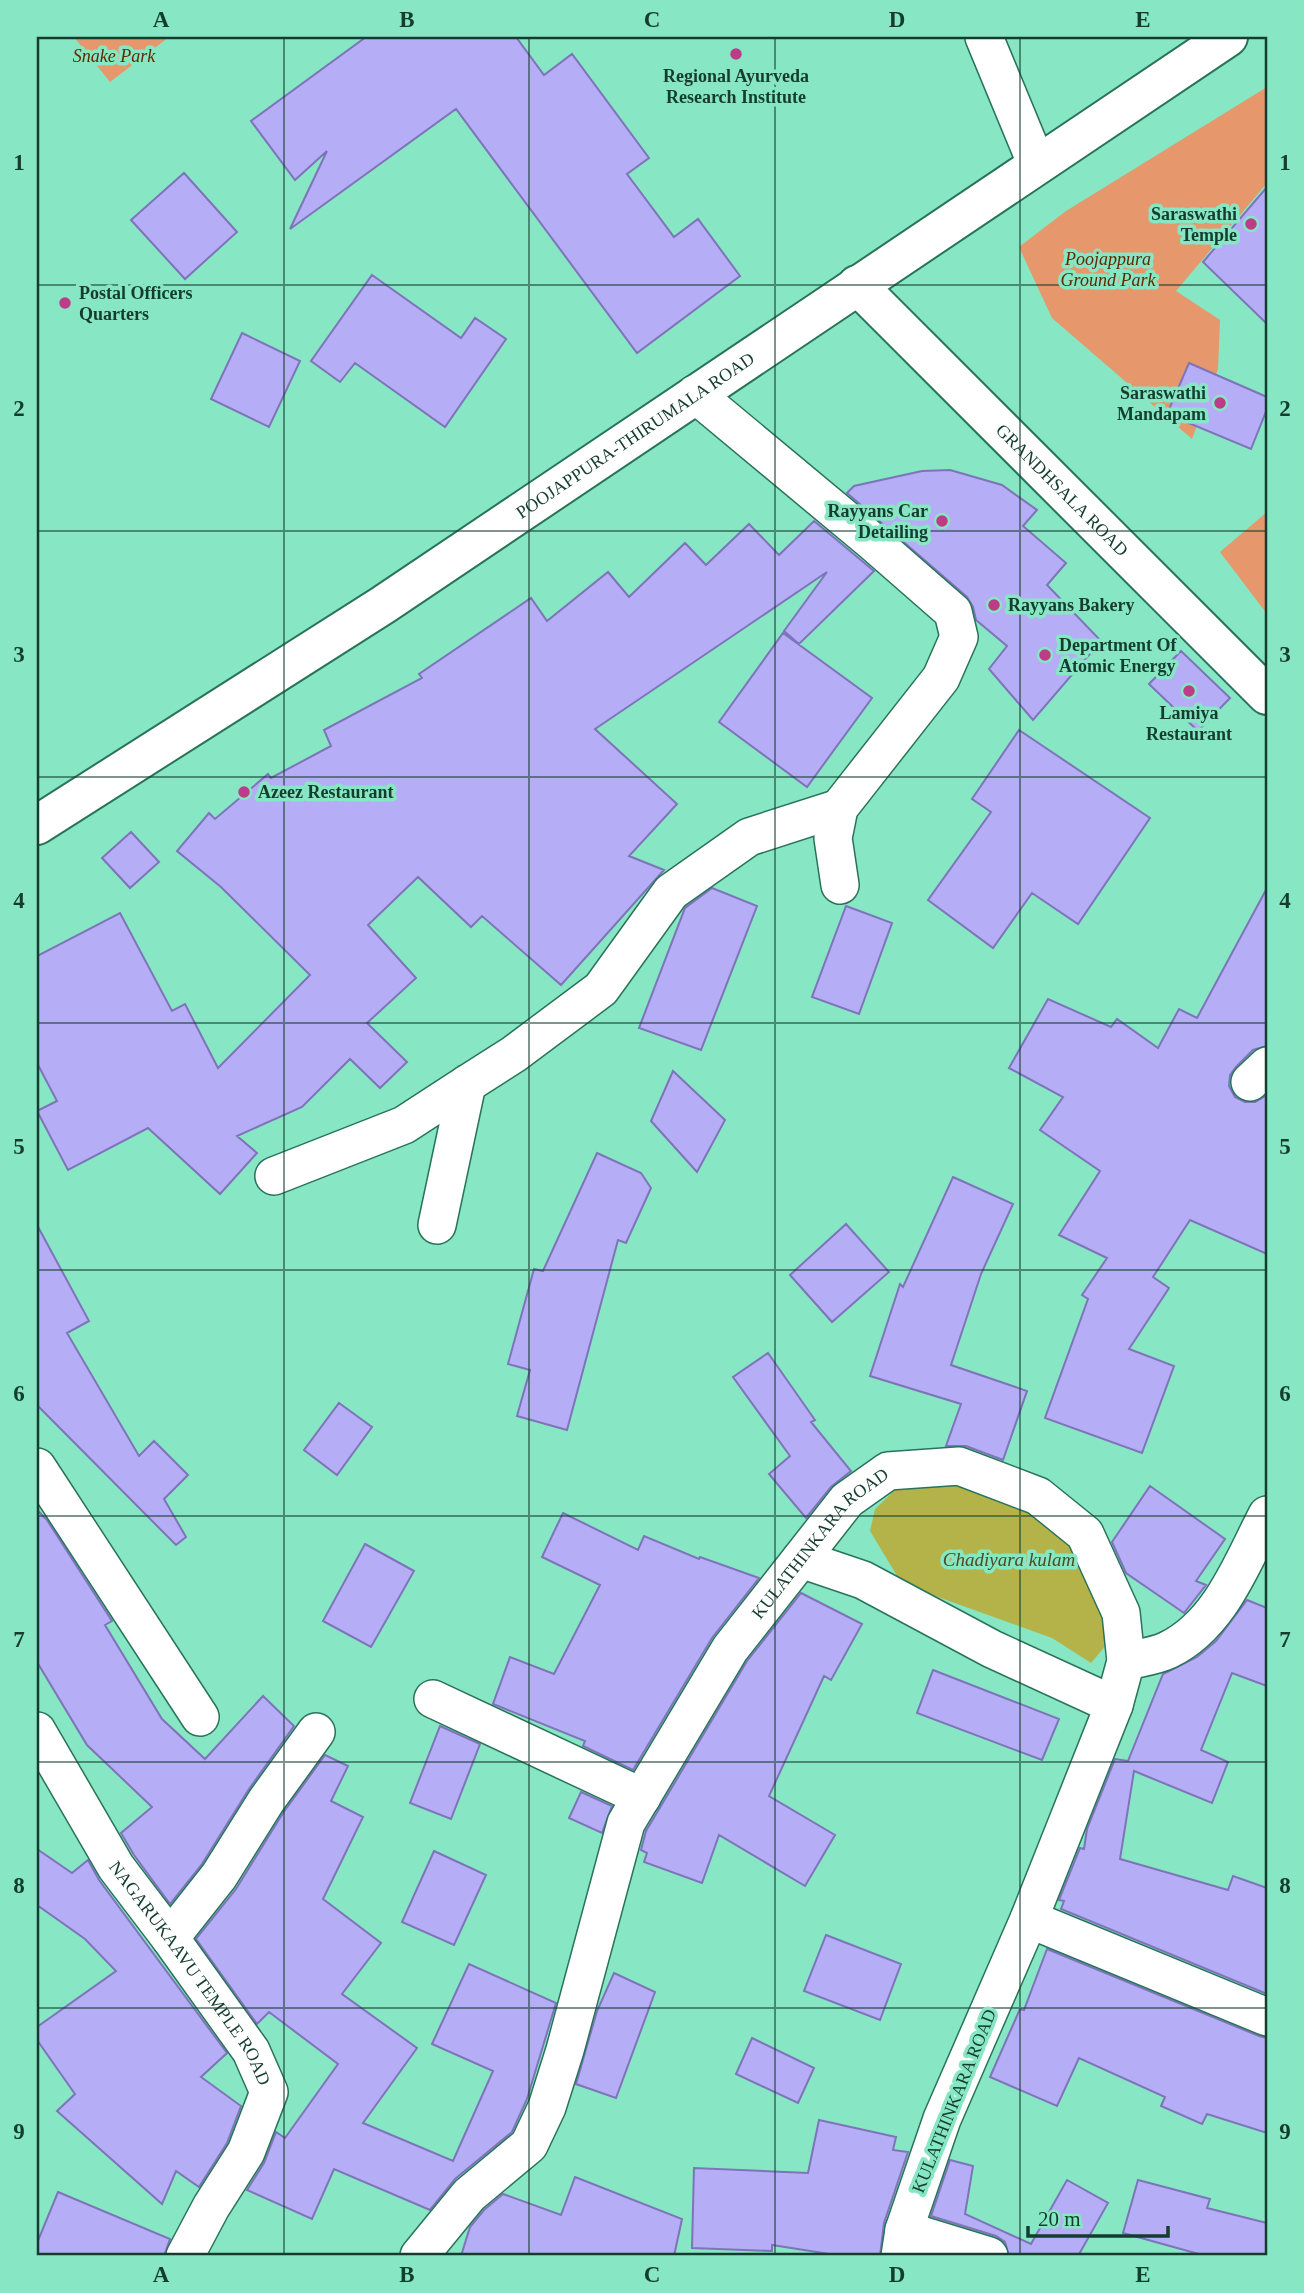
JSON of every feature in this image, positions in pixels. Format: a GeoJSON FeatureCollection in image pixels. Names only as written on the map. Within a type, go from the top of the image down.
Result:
{"type":"FeatureCollection","features":[{"type":"Feature","properties":{"kind":"main road","name":"POOJAPPURA-THIRUMALA ROAD"},"geometry":{"type":"LineString","coordinates":[[37,825],[383,604],[1228,37]]}},
{"type":"Feature","properties":{"kind":"main road","name":"GRANDHSALA ROAD"},"geometry":{"type":"LineString","coordinates":[[857,285],[1267,695]]}},
{"type":"Feature","properties":{"kind":"street"},"geometry":{"type":"LineString","coordinates":[[984,37],[1037,165]]}},
{"type":"Feature","properties":{"kind":"street"},"geometry":{"type":"LineString","coordinates":[[695,394],[953,612],[959,637],[941,678],[839,808],[833,838],[840,885]]}},
{"type":"Feature","properties":{"kind":"street"},"geometry":{"type":"LineString","coordinates":[[274,1176],[404,1125],[514,1054],[601,989],[671,892],[749,836],[839,808]]}},
{"type":"Feature","properties":{"kind":"street"},"geometry":{"type":"LineString","coordinates":[[437,1225],[467,1084]]}},
{"type":"Feature","properties":{"kind":"street","name":"KULATHINKARA ROAD"},"geometry":{"type":"LineString","coordinates":[[419,2256],[470,2195],[529,2146],[547,2107],[565,2050],[626,1823],[730,1649],[847,1500],[888,1471],[958,1466],[1038,1496],[1085,1534],[1121,1614],[1126,1661],[1114,1705],[1029,1919],[942,2119],[902,2243]]}},
{"type":"Feature","properties":{"kind":"street"},"geometry":{"type":"LineString","coordinates":[[37,1467],[200,1717]]}},
{"type":"Feature","properties":{"kind":"street"},"geometry":{"type":"LineString","coordinates":[[1126,1661],[1167,1651],[1196,1633],[1226,1595],[1267,1515]]}},
{"type":"Feature","properties":{"kind":"street"},"geometry":{"type":"LineString","coordinates":[[801,1559],[863,1580],[992,1649],[1114,1705]]}},
{"type":"Feature","properties":{"kind":"street"},"geometry":{"type":"LineString","coordinates":[[433,1699],[642,1797]]}},
{"type":"Feature","properties":{"kind":"street","name":"NAGARUKAAVU TEMPLE ROAD"},"geometry":{"type":"LineString","coordinates":[[37,1731],[116,1867],[251,2052],[269,2092],[246,2152],[211,2207],[185,2256]]}},
{"type":"Feature","properties":{"kind":"street"},"geometry":{"type":"LineString","coordinates":[[170,1938],[219,1876],[266,1801],[316,1732]]}},
{"type":"Feature","properties":{"kind":"street"},"geometry":{"type":"LineString","coordinates":[[1029,1919],[1267,2017]]}},
{"type":"Feature","properties":{"kind":"street"},"geometry":{"type":"LineString","coordinates":[[902,2243],[989,2256]]}},
{"type":"Feature","properties":{"kind":"green space","name":"Snake Park"},"geometry":{"type":"Polygon","coordinates":[[[74,37],[169,37],[110,82],[74,37]]]}},
{"type":"Feature","properties":{"kind":"green space","name":"Poojappura Ground Park"},"geometry":{"type":"Polygon","coordinates":[[[1267,87],[1267,183],[1176,291],[1220,320],[1218,369],[1192,439],[1052,318],[1019,247],[1066,211],[1267,87]]]}},
{"type":"Feature","properties":{"kind":"green space"},"geometry":{"type":"Polygon","coordinates":[[[1267,512],[1267,614],[1220,552],[1267,512]]]}},
{"type":"Feature","properties":{"kind":"water","name":"Chadiyara kulam"},"geometry":{"type":"Polygon","coordinates":[[[917,1469],[1054,1509],[1122,1626],[1091,1663],[1052,1638],[902,1584],[870,1531],[875,1509],[917,1469]]]}},
{"type":"Feature","properties":{"kind":"building"},"geometry":{"type":"Polygon","coordinates":[[[366,37],[516,37],[544,75],[572,54],[649,158],[627,174],[674,237],[698,219],[740,276],[637,353],[456,109],[290,229],[327,151],[295,180],[251,121],[366,37]]]}},
{"type":"Feature","properties":{"kind":"building"},"geometry":{"type":"Polygon","coordinates":[[[184,173],[237,232],[185,279],[131,220],[184,173]]]}},
{"type":"Feature","properties":{"kind":"building","name":"Saraswathi Temple"},"geometry":{"type":"Polygon","coordinates":[[[1267,187],[1267,324],[1203,262],[1267,187]]]}},
{"type":"Feature","properties":{"kind":"building"},"geometry":{"type":"Polygon","coordinates":[[[372,275],[461,338],[475,318],[506,339],[445,427],[355,363],[340,382],[311,361],[372,275]]]}},
{"type":"Feature","properties":{"kind":"building"},"geometry":{"type":"Polygon","coordinates":[[[242,333],[300,361],[269,427],[211,399],[242,333]]]}},
{"type":"Feature","properties":{"kind":"building","name":"Saraswathi Mandapam"},"geometry":{"type":"Polygon","coordinates":[[[1189,363],[1267,397],[1267,409],[1251,449],[1167,414],[1189,363]]]}},
{"type":"Feature","properties":{"kind":"building"},"geometry":{"type":"Polygon","coordinates":[[[950,470],[1002,485],[1037,510],[1023,526],[1066,563],[1047,585],[1101,641],[1033,720],[989,669],[1007,646],[976,620],[967,597],[847,493],[854,486],[922,471],[950,470]]]}},
{"type":"Feature","properties":{"kind":"building"},"geometry":{"type":"Polygon","coordinates":[[[814,521],[874,571],[799,644],[784,631],[827,572],[595,729],[677,804],[629,856],[664,870],[561,985],[482,916],[471,927],[418,877],[368,925],[416,978],[367,1023],[407,1062],[380,1088],[350,1059],[302,1107],[237,1136],[257,1153],[220,1194],[148,1128],[68,1170],[37,1111],[57,1101],[37,1063],[37,956],[120,913],[172,1011],[185,1004],[218,1068],[310,975],[221,887],[177,851],[209,813],[215,819],[268,774],[271,778],[331,746],[324,730],[422,678],[419,674],[531,598],[547,621],[608,572],[629,597],[685,543],[706,565],[749,524],[779,555],[814,521]]]}},
{"type":"Feature","properties":{"kind":"building"},"geometry":{"type":"Polygon","coordinates":[[[783,633],[872,698],[807,787],[719,722],[783,633]]]}},
{"type":"Feature","properties":{"kind":"building","name":"Lamiya Restaurant"},"geometry":{"type":"Polygon","coordinates":[[[1181,651],[1230,698],[1198,731],[1149,684],[1181,651]]]}},
{"type":"Feature","properties":{"kind":"building"},"geometry":{"type":"Polygon","coordinates":[[[1019,730],[1150,818],[1078,924],[1032,893],[993,948],[928,900],[991,812],[972,799],[1019,730]]]}},
{"type":"Feature","properties":{"kind":"building"},"geometry":{"type":"Polygon","coordinates":[[[131,832],[159,862],[130,888],[102,858],[131,832]]]}},
{"type":"Feature","properties":{"kind":"building"},"geometry":{"type":"Polygon","coordinates":[[[712,888],[757,906],[701,1050],[639,1028],[685,908],[712,888]]]}},
{"type":"Feature","properties":{"kind":"building"},"geometry":{"type":"Polygon","coordinates":[[[1267,888],[1267,1046],[1253,1050],[1236,1067],[1230,1075],[1229,1086],[1235,1097],[1245,1102],[1255,1102],[1267,1095],[1267,1254],[1190,1220],[1153,1277],[1169,1288],[1129,1349],[1174,1366],[1142,1453],[1045,1418],[1088,1299],[1082,1295],[1107,1258],[1059,1235],[1100,1171],[1040,1130],[1063,1097],[1009,1068],[1048,999],[1111,1027],[1117,1019],[1158,1048],[1179,1009],[1197,1018],[1267,888]]]}},
{"type":"Feature","properties":{"kind":"building"},"geometry":{"type":"Polygon","coordinates":[[[846,906],[892,923],[859,1014],[812,997],[846,906]]]}},
{"type":"Feature","properties":{"kind":"building"},"geometry":{"type":"Polygon","coordinates":[[[673,1071],[725,1120],[697,1172],[651,1121],[673,1071]]]}},
{"type":"Feature","properties":{"kind":"building"},"geometry":{"type":"Polygon","coordinates":[[[597,1153],[641,1173],[651,1188],[626,1243],[618,1240],[567,1430],[517,1416],[530,1370],[508,1364],[534,1269],[543,1271],[597,1153]]]}},
{"type":"Feature","properties":{"kind":"building"},"geometry":{"type":"Polygon","coordinates":[[[953,1177],[1013,1204],[981,1274],[951,1365],[1027,1391],[1003,1460],[966,1446],[946,1446],[961,1404],[870,1376],[900,1284],[903,1287],[953,1177]]]}},
{"type":"Feature","properties":{"kind":"building"},"geometry":{"type":"Polygon","coordinates":[[[846,1224],[889,1272],[832,1322],[790,1275],[846,1224]]]}},
{"type":"Feature","properties":{"kind":"building"},"geometry":{"type":"Polygon","coordinates":[[[37,1225],[89,1321],[67,1333],[139,1456],[154,1441],[188,1475],[164,1499],[186,1537],[176,1545],[37,1405],[37,1225]]]}},
{"type":"Feature","properties":{"kind":"building"},"geometry":{"type":"Polygon","coordinates":[[[768,1353],[815,1420],[811,1422],[851,1471],[831,1487],[806,1518],[769,1474],[790,1456],[733,1377],[768,1353]]]}},
{"type":"Feature","properties":{"kind":"building"},"geometry":{"type":"Polygon","coordinates":[[[339,1403],[372,1427],[337,1475],[304,1450],[339,1403]]]}},
{"type":"Feature","properties":{"kind":"building"},"geometry":{"type":"Polygon","coordinates":[[[1150,1486],[1225,1539],[1196,1581],[1206,1585],[1184,1613],[1126,1573],[1112,1542],[1150,1486]]]}},
{"type":"Feature","properties":{"kind":"building"},"geometry":{"type":"Polygon","coordinates":[[[37,1510],[47,1520],[112,1621],[105,1625],[162,1719],[205,1759],[263,1696],[294,1726],[249,1789],[202,1864],[170,1904],[121,1833],[152,1807],[87,1745],[37,1662],[37,1510]]]}},
{"type":"Feature","properties":{"kind":"building"},"geometry":{"type":"Polygon","coordinates":[[[563,1513],[638,1550],[644,1536],[699,1559],[700,1557],[759,1578],[712,1638],[633,1770],[583,1746],[585,1741],[493,1704],[510,1657],[554,1674],[600,1585],[542,1557],[563,1513]]]}},
{"type":"Feature","properties":{"kind":"building"},"geometry":{"type":"Polygon","coordinates":[[[365,1544],[414,1571],[371,1647],[323,1621],[365,1544]]]}},
{"type":"Feature","properties":{"kind":"building"},"geometry":{"type":"Polygon","coordinates":[[[801,1593],[862,1624],[831,1680],[824,1676],[769,1796],[835,1835],[805,1886],[719,1835],[702,1883],[644,1862],[647,1853],[641,1850],[646,1831],[747,1661],[801,1593]]]}},
{"type":"Feature","properties":{"kind":"building"},"geometry":{"type":"Polygon","coordinates":[[[1247,1600],[1267,1608],[1267,1686],[1232,1673],[1201,1750],[1228,1762],[1212,1803],[1134,1771],[1120,1859],[1228,1890],[1233,1876],[1267,1888],[1267,1994],[1061,1909],[1064,1901],[1059,1900],[1080,1848],[1084,1849],[1087,1829],[1115,1759],[1128,1761],[1163,1674],[1197,1657],[1216,1641],[1247,1600]]]}},
{"type":"Feature","properties":{"kind":"building"},"geometry":{"type":"Polygon","coordinates":[[[933,1670],[1059,1719],[1042,1760],[917,1713],[933,1670]]]}},
{"type":"Feature","properties":{"kind":"building"},"geometry":{"type":"Polygon","coordinates":[[[440,1726],[480,1744],[451,1819],[410,1803],[440,1726]]]}},
{"type":"Feature","properties":{"kind":"building"},"geometry":{"type":"Polygon","coordinates":[[[325,1755],[348,1766],[331,1801],[363,1817],[323,1899],[381,1943],[342,1994],[417,2048],[363,2123],[453,2161],[493,2071],[432,2044],[469,1964],[556,2003],[527,2099],[512,2132],[455,2179],[430,2210],[334,2169],[312,2219],[247,2190],[264,2163],[276,2132],[285,2138],[338,2064],[269,2012],[257,2024],[196,1939],[236,1889],[283,1813],[325,1755]]]}},
{"type":"Feature","properties":{"kind":"building"},"geometry":{"type":"Polygon","coordinates":[[[581,1792],[612,1806],[602,1833],[569,1818],[581,1792]]]}},
{"type":"Feature","properties":{"kind":"building"},"geometry":{"type":"Polygon","coordinates":[[[37,1849],[72,1873],[88,1860],[99,1880],[227,2053],[201,2077],[241,2106],[227,2143],[199,2187],[176,2171],[162,2204],[57,2111],[75,2094],[37,2040],[37,2027],[116,1971],[85,1939],[37,1905],[37,1849]]]}},
{"type":"Feature","properties":{"kind":"building"},"geometry":{"type":"Polygon","coordinates":[[[434,1851],[486,1875],[454,1945],[402,1922],[434,1851]]]}},
{"type":"Feature","properties":{"kind":"building"},"geometry":{"type":"Polygon","coordinates":[[[826,1935],[901,1964],[880,2020],[804,1991],[826,1935]]]}},
{"type":"Feature","properties":{"kind":"building"},"geometry":{"type":"Polygon","coordinates":[[[1047,1949],[1267,2038],[1267,2133],[1207,2114],[1202,2124],[1161,2106],[1165,2097],[1079,2058],[1057,2106],[990,2077],[1020,2009],[1024,2010],[1047,1949]]]}},
{"type":"Feature","properties":{"kind":"building"},"geometry":{"type":"Polygon","coordinates":[[[614,1973],[655,1992],[616,2098],[576,2084],[597,2011],[614,1973]]]}},
{"type":"Feature","properties":{"kind":"building"},"geometry":{"type":"Polygon","coordinates":[[[752,2038],[814,2068],[798,2103],[736,2074],[752,2038]]]}},
{"type":"Feature","properties":{"kind":"building"},"geometry":{"type":"Polygon","coordinates":[[[819,2120],[896,2137],[893,2150],[908,2152],[884,2223],[880,2256],[842,2256],[772,2245],[772,2251],[692,2248],[694,2168],[808,2173],[819,2120]]]}},
{"type":"Feature","properties":{"kind":"building"},"geometry":{"type":"Polygon","coordinates":[[[950,2160],[973,2166],[965,2214],[1031,2244],[1067,2180],[1108,2203],[1078,2256],[1009,2256],[1005,2242],[996,2236],[931,2216],[950,2160]]]}},
{"type":"Feature","properties":{"kind":"building"},"geometry":{"type":"Polygon","coordinates":[[[575,2177],[682,2219],[674,2256],[461,2256],[470,2227],[484,2210],[503,2194],[561,2215],[575,2177]]]}},
{"type":"Feature","properties":{"kind":"building"},"geometry":{"type":"Polygon","coordinates":[[[1138,2180],[1210,2199],[1207,2208],[1267,2223],[1267,2256],[1206,2256],[1123,2233],[1138,2180]]]}},
{"type":"Feature","properties":{"kind":"building"},"geometry":{"type":"Polygon","coordinates":[[[58,2192],[170,2239],[164,2256],[37,2256],[37,2243],[58,2192]]]}},
{"type":"Feature","properties":{"kind":"place","name":"Regional Ayurveda Research Institute"},"geometry":{"type":"Point","coordinates":[736,54]}},
{"type":"Feature","properties":{"kind":"place","name":"Saraswathi Temple"},"geometry":{"type":"Point","coordinates":[1251,224]}},
{"type":"Feature","properties":{"kind":"place","name":"Postal Officers Quarters"},"geometry":{"type":"Point","coordinates":[65,303]}},
{"type":"Feature","properties":{"kind":"place","name":"Saraswathi Mandapam"},"geometry":{"type":"Point","coordinates":[1220,403]}},
{"type":"Feature","properties":{"kind":"place","name":"Rayyans Car Detailing"},"geometry":{"type":"Point","coordinates":[942,521]}},
{"type":"Feature","properties":{"kind":"place","name":"Rayyans Bakery"},"geometry":{"type":"Point","coordinates":[994,605]}},
{"type":"Feature","properties":{"kind":"place","name":"Department Of Atomic Energy"},"geometry":{"type":"Point","coordinates":[1045,655]}},
{"type":"Feature","properties":{"kind":"place","name":"Lamiya Restaurant"},"geometry":{"type":"Point","coordinates":[1189,691]}},
{"type":"Feature","properties":{"kind":"place","name":"Azeez Restaurant"},"geometry":{"type":"Point","coordinates":[244,792]}}]}
